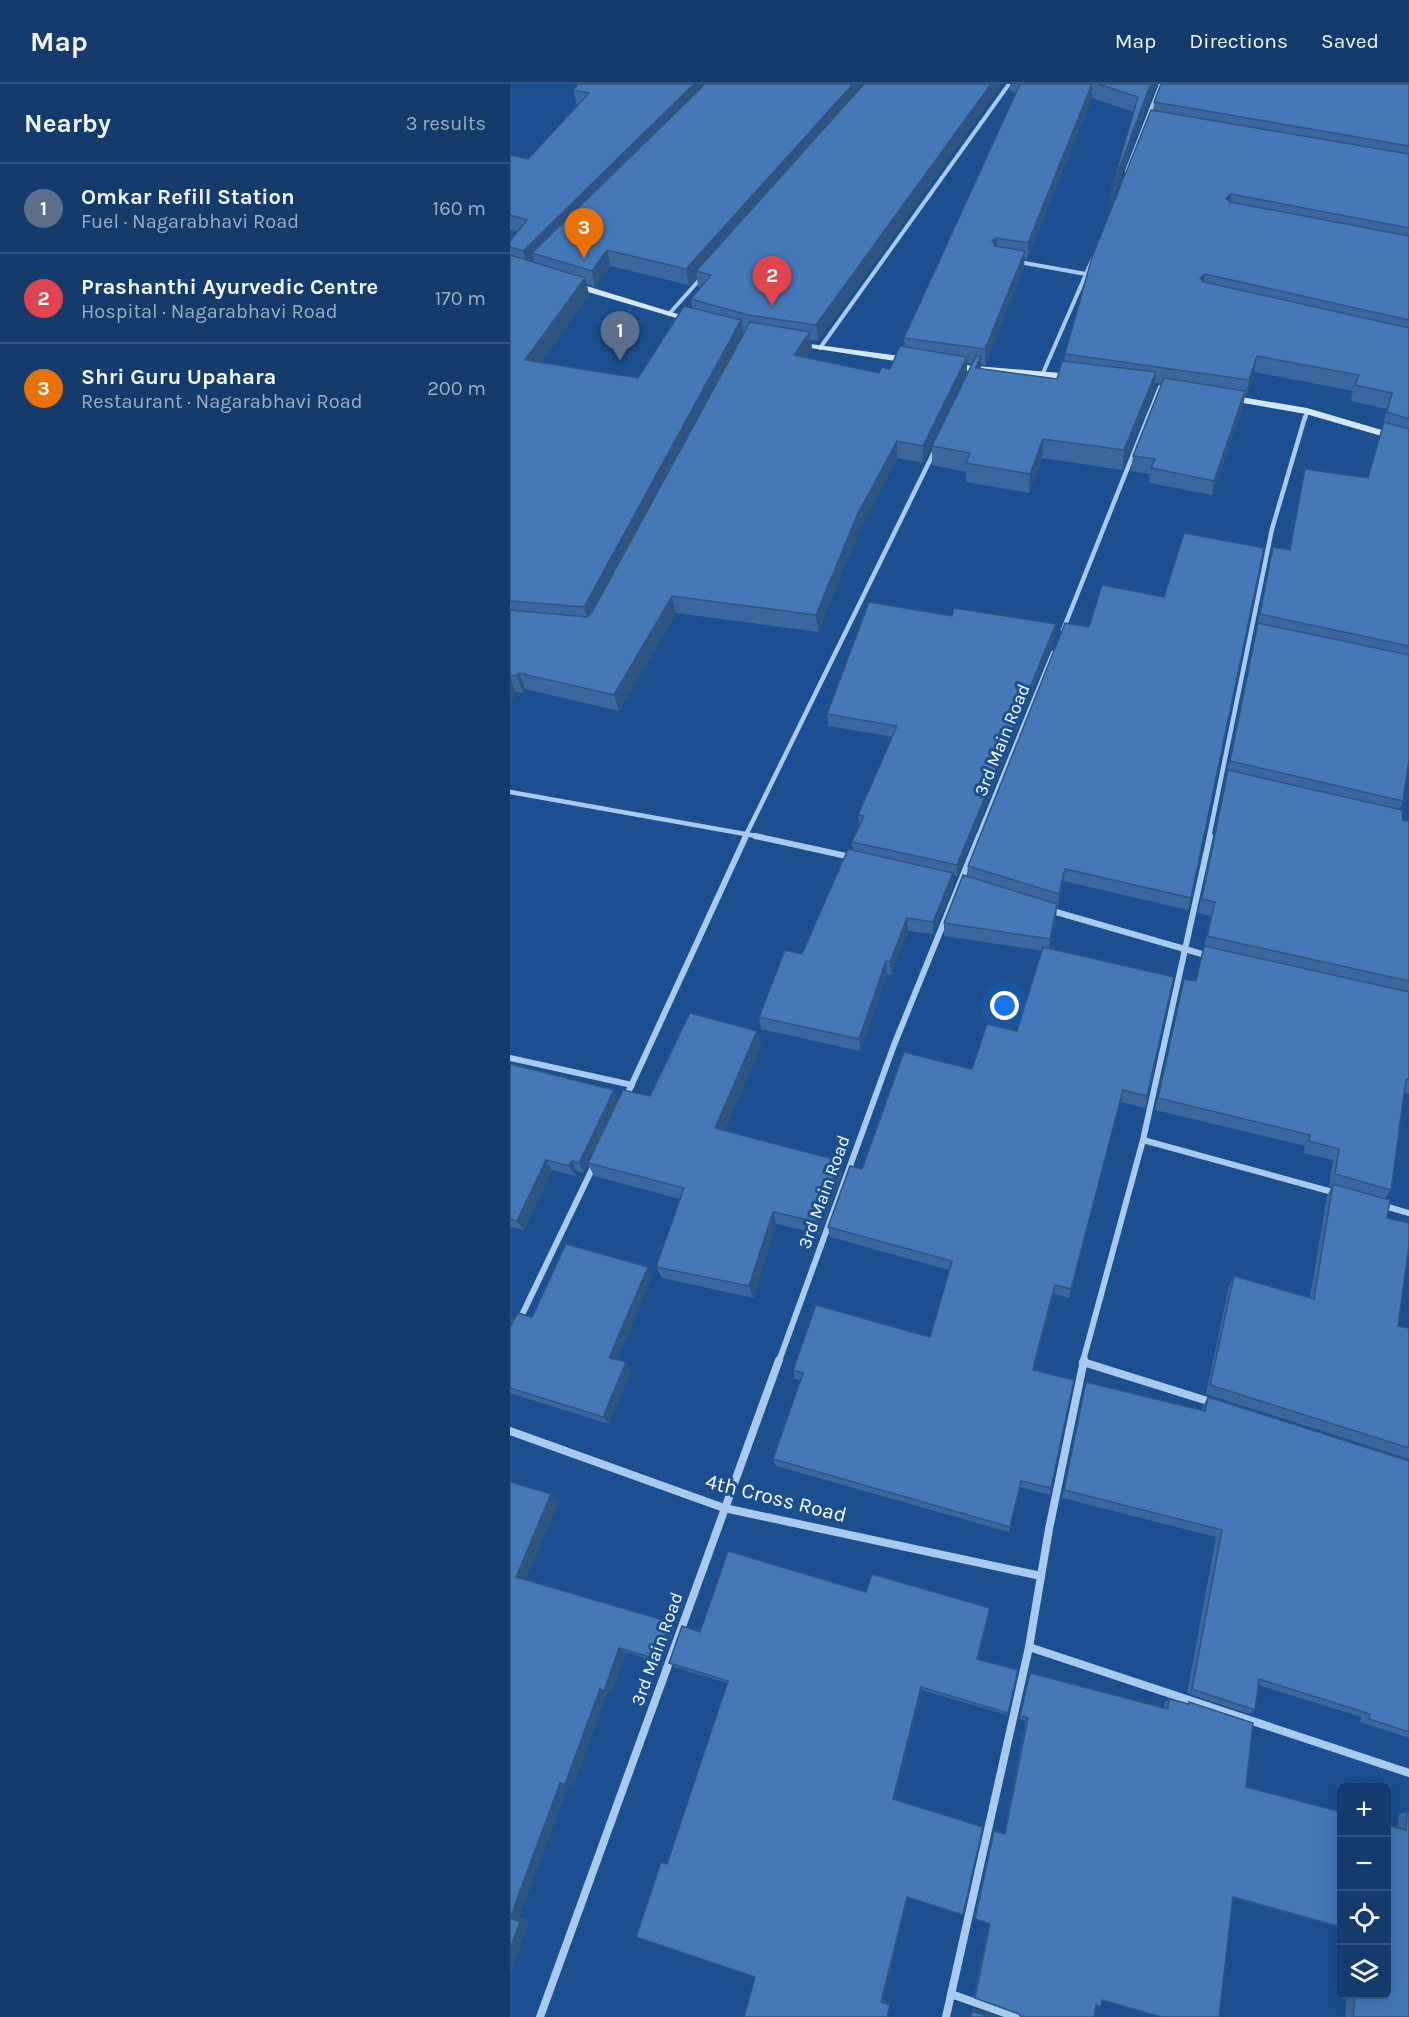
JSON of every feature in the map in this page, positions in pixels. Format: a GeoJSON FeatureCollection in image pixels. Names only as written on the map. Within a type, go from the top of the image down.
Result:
{"type":"FeatureCollection","features":[{"type":"Feature","properties":{"kind":"main road"},"geometry":{"type":"LineString","coordinates":[[561,281],[704,323]]}},
{"type":"Feature","properties":{"kind":"main road"},"geometry":{"type":"LineString","coordinates":[[785,341],[915,361]]}},
{"type":"Feature","properties":{"kind":"main road"},"geometry":{"type":"LineString","coordinates":[[939,364],[974,370],[1043,373],[1078,378]]}},
{"type":"Feature","properties":{"kind":"main road"},"geometry":{"type":"LineString","coordinates":[[1149,386],[1172,389]]}},
{"type":"Feature","properties":{"kind":"main road"},"geometry":{"type":"LineString","coordinates":[[1216,396],[1307,411],[1409,441]]}},
{"type":"Feature","properties":{"kind":"street"},"geometry":{"type":"LineString","coordinates":[[820,348],[1009,84]]}},
{"type":"Feature","properties":{"kind":"street"},"geometry":{"type":"LineString","coordinates":[[1126,173],[1161,84]]}},
{"type":"Feature","properties":{"kind":"street"},"geometry":{"type":"LineString","coordinates":[[1145,121],[1157,123]]}},
{"type":"Feature","properties":{"kind":"street"},"geometry":{"type":"LineString","coordinates":[[1043,373],[1095,254]]}},
{"type":"Feature","properties":{"kind":"street"},"geometry":{"type":"LineString","coordinates":[[1007,260],[1086,274]]}},
{"type":"Feature","properties":{"kind":"street"},"geometry":{"type":"LineString","coordinates":[[669,314],[708,271]]}},
{"type":"Feature","properties":{"kind":"street"},"geometry":{"type":"LineString","coordinates":[[969,380],[974,370]]}},
{"type":"Feature","properties":{"kind":"street","name":"3rd Main Road"},"geometry":{"type":"LineString","coordinates":[[540,2017],[894,1045],[1160,387]]}},
{"type":"Feature","properties":{"kind":"street"},"geometry":{"type":"LineString","coordinates":[[946,2017],[1029,1647],[1083,1362],[1143,1140],[1222,779],[1272,529],[1307,411]]}},
{"type":"Feature","properties":{"kind":"street"},"geometry":{"type":"LineString","coordinates":[[622,1106],[747,834],[938,444]]}},
{"type":"Feature","properties":{"kind":"street"},"geometry":{"type":"LineString","coordinates":[[1250,633],[1261,636]]}},
{"type":"Feature","properties":{"kind":"street"},"geometry":{"type":"LineString","coordinates":[[1222,779],[1233,781]]}},
{"type":"Feature","properties":{"kind":"street"},"geometry":{"type":"LineString","coordinates":[[510,792],[747,834],[860,859]]}},
{"type":"Feature","properties":{"kind":"street"},"geometry":{"type":"LineString","coordinates":[[949,880],[972,886]]}},
{"type":"Feature","properties":{"kind":"street"},"geometry":{"type":"LineString","coordinates":[[1038,906],[1216,958]]}},
{"type":"Feature","properties":{"kind":"street"},"geometry":{"type":"LineString","coordinates":[[510,1058],[632,1085]]}},
{"type":"Feature","properties":{"kind":"street"},"geometry":{"type":"LineString","coordinates":[[1143,1140],[1340,1194]]}},
{"type":"Feature","properties":{"kind":"street"},"geometry":{"type":"LineString","coordinates":[[515,1330],[597,1159]]}},
{"type":"Feature","properties":{"kind":"street"},"geometry":{"type":"LineString","coordinates":[[1374,1203],[1409,1213]]}},
{"type":"Feature","properties":{"kind":"street"},"geometry":{"type":"LineString","coordinates":[[1083,1362],[1218,1405]]}},
{"type":"Feature","properties":{"kind":"street","name":"4th Cross Road"},"geometry":{"type":"LineString","coordinates":[[510,1431],[724,1508],[1041,1576]]}},
{"type":"Feature","properties":{"kind":"street"},"geometry":{"type":"LineString","coordinates":[[1029,1647],[1409,1773]]}},
{"type":"Feature","properties":{"kind":"street"},"geometry":{"type":"LineString","coordinates":[[951,1994],[1016,2017]]}},
{"type":"Feature","properties":{"kind":"building"},"geometry":{"type":"Polygon","coordinates":[[[579,84],[694,84],[523,251],[510,247],[510,241],[527,220],[510,215],[510,155],[528,159],[589,93],[573,90],[579,84]]]}},
{"type":"Feature","properties":{"kind":"building"},"geometry":{"type":"Polygon","coordinates":[[[705,84],[853,84],[686,269],[607,250],[592,271],[532,253],[705,84]]]}},
{"type":"Feature","properties":{"kind":"building"},"geometry":{"type":"Polygon","coordinates":[[[864,84],[991,84],[816,325],[748,315],[691,299],[711,275],[696,271],[864,84]]]}},
{"type":"Feature","properties":{"kind":"building"},"geometry":{"type":"Polygon","coordinates":[[[1020,84],[1092,84],[1028,243],[997,238],[992,241],[995,246],[1025,251],[985,349],[904,338],[1020,84]]]}},
{"type":"Feature","properties":{"kind":"building"},"geometry":{"type":"Polygon","coordinates":[[[1098,84],[1151,84],[1110,194],[1138,97],[1098,84]]]}},
{"type":"Feature","properties":{"kind":"building"},"geometry":{"type":"Polygon","coordinates":[[[1161,84],[1409,84],[1409,146],[1154,102],[1161,84]]]}},
{"type":"Feature","properties":{"kind":"building"},"geometry":{"type":"Polygon","coordinates":[[[1151,110],[1409,154],[1409,228],[1231,194],[1226,198],[1230,202],[1409,236],[1409,320],[1205,274],[1200,278],[1204,282],[1409,328],[1409,419],[1387,412],[1392,393],[1355,385],[1359,375],[1257,356],[1249,380],[1065,354],[1092,257],[1151,110]]]}},
{"type":"Feature","properties":{"kind":"building"},"geometry":{"type":"Polygon","coordinates":[[[510,255],[585,278],[525,360],[638,378],[684,306],[741,320],[584,607],[510,601],[510,255]]]}},
{"type":"Feature","properties":{"kind":"building"},"geometry":{"type":"Polygon","coordinates":[[[750,322],[810,332],[794,355],[879,373],[882,367],[890,369],[900,346],[967,357],[923,446],[897,441],[858,513],[816,615],[672,596],[614,695],[519,673],[517,676],[510,675],[510,610],[587,617],[591,614],[750,322]]]}},
{"type":"Feature","properties":{"kind":"building"},"geometry":{"type":"Polygon","coordinates":[[[976,356],[981,356],[976,368],[1057,379],[1062,361],[1156,372],[1124,450],[1043,439],[1030,474],[966,463],[970,453],[932,446],[976,356]]]}},
{"type":"Feature","properties":{"kind":"building"},"geometry":{"type":"Polygon","coordinates":[[[1164,378],[1245,391],[1214,481],[1151,468],[1155,459],[1133,456],[1164,378]]]}},
{"type":"Feature","properties":{"kind":"building"},"geometry":{"type":"Polygon","coordinates":[[[1384,422],[1409,429],[1409,646],[1260,614],[1273,547],[1290,550],[1305,469],[1368,478],[1384,422]]]}},
{"type":"Feature","properties":{"kind":"building"},"geometry":{"type":"Polygon","coordinates":[[[1184,533],[1264,548],[1191,898],[1065,869],[1059,894],[968,866],[1065,623],[1089,627],[1102,585],[1164,597],[1184,533]]]}},
{"type":"Feature","properties":{"kind":"building"},"geometry":{"type":"Polygon","coordinates":[[[869,602],[952,616],[954,608],[1056,624],[957,865],[852,842],[864,816],[858,815],[897,726],[827,714],[869,602]]]}},
{"type":"Feature","properties":{"kind":"building"},"geometry":{"type":"Polygon","coordinates":[[[1258,623],[1409,655],[1409,760],[1403,801],[1230,761],[1258,623]]]}},
{"type":"Feature","properties":{"kind":"building"},"geometry":{"type":"Polygon","coordinates":[[[1228,770],[1402,810],[1403,820],[1409,821],[1409,981],[1207,936],[1215,902],[1202,899],[1228,770]]]}},
{"type":"Feature","properties":{"kind":"building"},"geometry":{"type":"Polygon","coordinates":[[[848,849],[953,873],[933,922],[907,918],[890,962],[886,961],[859,1039],[759,1017],[785,950],[802,954],[848,849]]]}},
{"type":"Feature","properties":{"kind":"building"},"geometry":{"type":"Polygon","coordinates":[[[963,875],[1057,904],[1050,939],[944,923],[963,875]]]}},
{"type":"Feature","properties":{"kind":"building"},"geometry":{"type":"Polygon","coordinates":[[[1204,946],[1409,992],[1409,1080],[1406,1079],[1391,1190],[1335,1174],[1339,1149],[1309,1141],[1310,1135],[1158,1098],[1184,979],[1196,981],[1204,946]]]}},
{"type":"Feature","properties":{"kind":"building"},"geometry":{"type":"Polygon","coordinates":[[[1043,947],[1174,977],[1147,1096],[1123,1090],[1071,1289],[1055,1285],[1035,1360],[1033,1370],[1074,1380],[1051,1488],[1021,1481],[1010,1527],[773,1459],[803,1373],[793,1370],[816,1305],[930,1337],[952,1261],[828,1227],[850,1166],[862,1169],[904,1052],[972,1069],[987,1024],[1017,1031],[1043,947]]]}},
{"type":"Feature","properties":{"kind":"building"},"geometry":{"type":"Polygon","coordinates":[[[690,1013],[757,1031],[715,1128],[840,1161],[817,1222],[773,1212],[749,1286],[656,1267],[684,1188],[588,1163],[623,1090],[650,1096],[690,1013]]]}},
{"type":"Feature","properties":{"kind":"building"},"geometry":{"type":"Polygon","coordinates":[[[510,1064],[614,1090],[579,1163],[572,1161],[569,1166],[546,1160],[517,1221],[510,1219],[510,1064]]]}},
{"type":"Feature","properties":{"kind":"building"},"geometry":{"type":"Polygon","coordinates":[[[1333,1184],[1390,1200],[1387,1218],[1409,1223],[1409,1245],[1398,1326],[1409,1328],[1409,1448],[1210,1385],[1234,1276],[1314,1299],[1333,1184]]]}},
{"type":"Feature","properties":{"kind":"building"},"geometry":{"type":"Polygon","coordinates":[[[566,1244],[648,1267],[609,1358],[626,1362],[603,1417],[510,1388],[510,1327],[518,1313],[532,1317],[566,1244]]]}},
{"type":"Feature","properties":{"kind":"building"},"geometry":{"type":"Polygon","coordinates":[[[1086,1382],[1205,1411],[1208,1397],[1409,1461],[1409,1732],[1369,1719],[1370,1714],[1259,1679],[1255,1710],[1192,1689],[1222,1530],[1064,1490],[1086,1382]]]}},
{"type":"Feature","properties":{"kind":"building"},"geometry":{"type":"Polygon","coordinates":[[[511,1482],[551,1494],[516,1577],[670,1622],[656,1659],[619,1648],[604,1691],[600,1689],[565,1784],[560,1783],[510,1918],[510,1484],[511,1482]]]}},
{"type":"Feature","properties":{"kind":"building"},"geometry":{"type":"Polygon","coordinates":[[[728,1551],[866,1592],[872,1574],[990,1608],[977,1659],[1018,1670],[1008,1713],[921,1687],[893,1799],[983,1827],[963,1915],[907,1897],[881,2002],[890,2005],[887,2017],[744,2017],[755,1977],[636,1937],[661,1862],[667,1864],[728,1681],[669,1663],[682,1626],[700,1632],[728,1551]]]}},
{"type":"Feature","properties":{"kind":"building"},"geometry":{"type":"Polygon","coordinates":[[[1030,1673],[1168,1709],[1169,1699],[1189,1704],[1189,1702],[1253,1723],[1246,1787],[1337,1811],[1337,1926],[1233,1897],[1219,2017],[1161,2017],[1102,2000],[1101,2007],[1096,2005],[1094,2017],[1021,2017],[1019,2014],[975,1998],[990,1924],[975,1919],[994,1831],[1005,1834],[1028,1718],[1020,1716],[1030,1673]]]}},
{"type":"Feature","properties":{"kind":"building"},"geometry":{"type":"Polygon","coordinates":[[[1407,1812],[1409,1813],[1409,2017],[1353,2017],[1355,1999],[1391,1999],[1391,1826],[1406,1830],[1407,1812]]]}},
{"type":"Feature","properties":{"kind":"building"},"geometry":{"type":"Polygon","coordinates":[[[510,1918],[520,1922],[510,1949],[510,1918]]]}},
{"type":"Feature","properties":{"kind":"building"},"geometry":{"type":"Polygon","coordinates":[[[972,2011],[990,2017],[971,2017],[972,2011]]]}},
{"type":"Feature","properties":{"kind":"place","name":"Shri Guru Upahara"},"geometry":{"type":"Point","coordinates":[584,258]}},
{"type":"Feature","properties":{"kind":"place","name":"Prashanthi Ayurvedic Centre"},"geometry":{"type":"Point","coordinates":[772,306]}},
{"type":"Feature","properties":{"kind":"place","name":"Omkar Refill Station"},"geometry":{"type":"Point","coordinates":[620,361]}}]}
